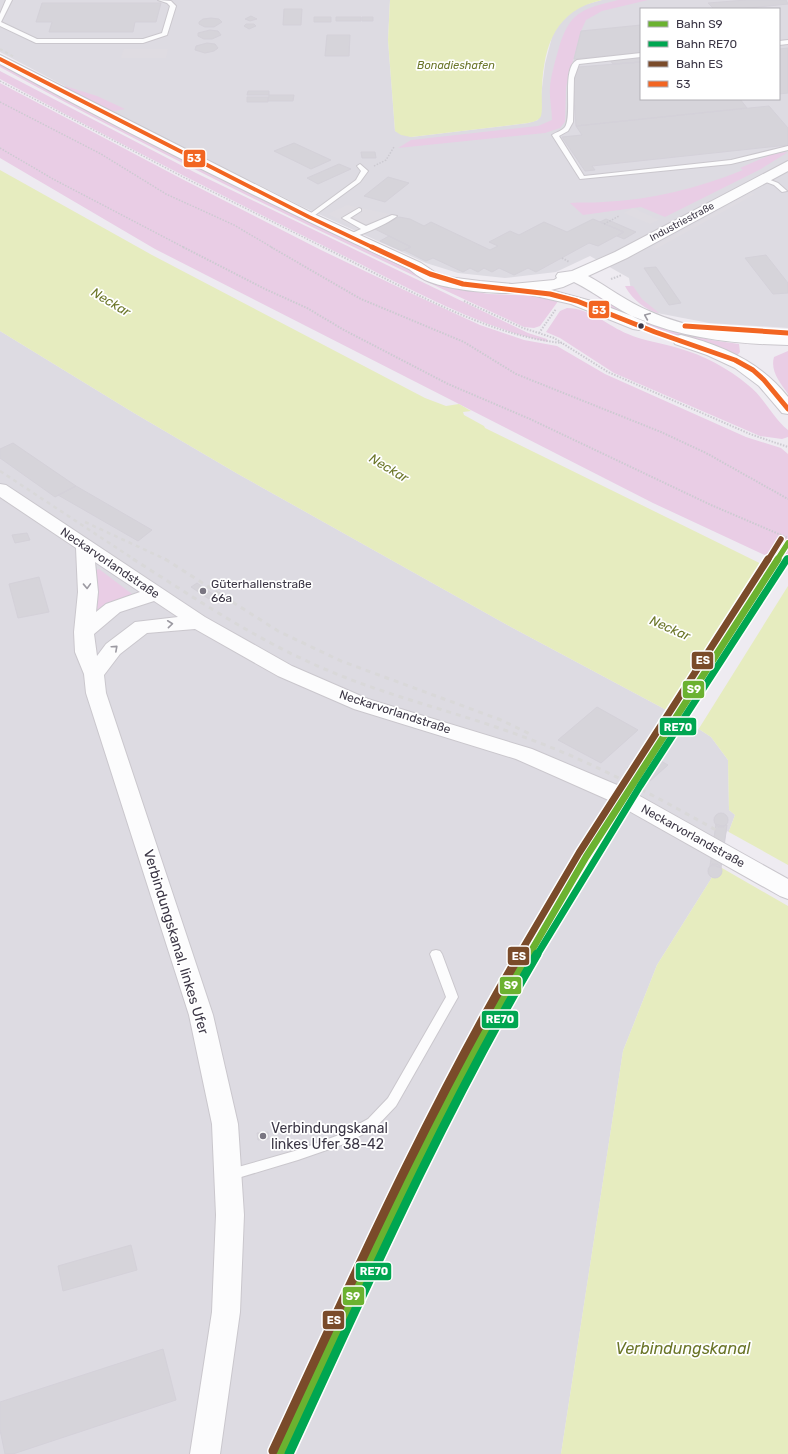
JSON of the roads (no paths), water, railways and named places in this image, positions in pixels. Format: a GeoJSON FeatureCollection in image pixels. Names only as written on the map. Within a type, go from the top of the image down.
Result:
{"type":"FeatureCollection","features":[{"type":"Feature","properties":{"kind":"street"},"geometry":{"type":"LineString","coordinates":[[0,59],[49,86],[309,217],[415,266],[430,276],[445,280],[480,286],[512,289],[621,309],[643,314],[671,325],[705,334],[739,339],[788,340]]}},
{"type":"Feature","properties":{"kind":"street","name":"Industriestraße"},"geometry":{"type":"LineString","coordinates":[[512,289],[556,284],[575,276],[621,255],[763,179],[788,164]]}},
{"type":"Feature","properties":{"kind":"street"},"geometry":{"type":"LineString","coordinates":[[621,255],[614,279],[621,309]]}},
{"type":"Feature","properties":{"kind":"street"},"geometry":{"type":"LineString","coordinates":[[415,266],[462,278],[491,281],[515,281],[575,276],[580,289],[621,309],[651,330],[734,360],[762,378],[788,409]]}},
{"type":"Feature","properties":{"kind":"street"},"geometry":{"type":"LineString","coordinates":[[762,378],[764,357],[769,353],[788,347]]}},
{"type":"Feature","properties":{"kind":"street","name":"Neckarvorlandstraße"},"geometry":{"type":"LineString","coordinates":[[0,489],[198,622],[236,645],[285,671],[361,704],[524,754],[621,796],[788,890]]}},
{"type":"Feature","properties":{"kind":"street","name":"Verbindungskanal, linkes Ufer"},"geometry":{"type":"LineString","coordinates":[[85,547],[88,592],[84,632],[85,652],[94,674],[96,693],[201,1015],[224,1124],[230,1215],[226,1312],[205,1454]]}},
{"type":"Feature","properties":{"kind":"street"},"geometry":{"type":"LineString","coordinates":[[94,674],[113,649],[142,627],[156,594]]}},
{"type":"Feature","properties":{"kind":"street"},"geometry":{"type":"LineString","coordinates":[[84,632],[113,608],[156,594]]}},
{"type":"Feature","properties":{"kind":"street"},"geometry":{"type":"LineString","coordinates":[[142,627],[198,622]]}},
{"type":"Feature","properties":{"kind":"lane"},"geometry":{"type":"LineString","coordinates":[[9,0],[0,23],[36,41],[143,41],[165,34],[173,6],[169,2],[161,0]]}},
{"type":"Feature","properties":{"kind":"lane"},"geometry":{"type":"LineString","coordinates":[[640,54],[578,62],[571,78],[570,122],[566,130],[555,135],[582,178],[731,162],[788,148]]}},
{"type":"Feature","properties":{"kind":"lane"},"geometry":{"type":"LineString","coordinates":[[309,217],[358,181],[363,168]]}},
{"type":"Feature","properties":{"kind":"lane"},"geometry":{"type":"LineString","coordinates":[[763,179],[776,184],[784,191]]}},
{"type":"Feature","properties":{"kind":"lane"},"geometry":{"type":"LineString","coordinates":[[359,210],[345,218],[367,229]]}},
{"type":"Feature","properties":{"kind":"lane"},"geometry":{"type":"LineString","coordinates":[[350,236],[394,216]]}},
{"type":"Feature","properties":{"kind":"lane"},"geometry":{"type":"LineString","coordinates":[[671,325],[788,333]]}},
{"type":"Feature","properties":{"kind":"lane"},"geometry":{"type":"LineString","coordinates":[[228,1174],[298,1155],[343,1139],[372,1123],[392,1102],[452,997],[436,954]]}},
{"type":"Feature","properties":{"kind":"water","name":"Bonadieshafen"},"geometry":{"type":"Polygon","coordinates":[[[390,0],[602,0],[586,5],[574,12],[563,21],[556,31],[550,43],[543,72],[542,113],[539,119],[528,123],[411,137],[401,135],[395,131],[388,40],[390,0]]]}},
{"type":"Feature","properties":{"kind":"water"},"geometry":{"type":"Polygon","coordinates":[[[0,170],[152,255],[425,398],[446,406],[459,404],[471,411],[463,412],[464,415],[485,428],[788,577],[788,1454],[561,1454],[623,1051],[657,965],[711,879],[735,815],[729,810],[728,760],[711,737],[685,720],[511,627],[238,474],[134,413],[0,331],[0,170]]]}},
{"type":"Feature","properties":{"kind":"railway"},"geometry":{"type":"LineString","coordinates":[[0,49],[14,57]]}},
{"type":"Feature","properties":{"kind":"railway"},"geometry":{"type":"LineString","coordinates":[[0,471],[135,560]]}},
{"type":"Feature","properties":{"kind":"railway"},"geometry":{"type":"LineString","coordinates":[[85,522],[165,559]]}},
{"type":"Feature","properties":{"kind":"railway"},"geometry":{"type":"LineString","coordinates":[[133,559],[228,619],[301,659],[351,680],[497,727],[546,745],[596,767],[716,830]]}},
{"type":"Feature","properties":{"kind":"railway"},"geometry":{"type":"LineString","coordinates":[[165,559],[278,631],[341,661],[501,720],[530,734]]}},
{"type":"Feature","properties":{"kind":"rail line","name":"ES"},"geometry":{"type":"LineString","coordinates":[[273,1451],[386,1207],[487,1010],[579,853],[781,539]]}},
{"type":"Feature","properties":{"kind":"rail line","name":"S9"},"geometry":{"type":"LineString","coordinates":[[280,1454],[393,1210],[494,1014],[586,857],[788,543]]}},
{"type":"Feature","properties":{"kind":"rail line","name":"RE70"},"geometry":{"type":"LineString","coordinates":[[289,1454],[365,1289],[418,1179],[472,1071],[501,1018],[534,959],[604,843],[788,558]]}},
{"type":"Feature","properties":{"kind":"place","name":"Güterhallenstraße 66a"},"geometry":{"type":"Point","coordinates":[203,591]}},
{"type":"Feature","properties":{"kind":"place","name":"Verbindungskanal linkes Ufer 38-42"},"geometry":{"type":"Point","coordinates":[263,1136]}},
{"type":"Feature","properties":{"kind":"water label","name":"Neckar"},"geometry":{"type":"Point","coordinates":[111,302]}},
{"type":"Feature","properties":{"kind":"water label","name":"Neckar"},"geometry":{"type":"Point","coordinates":[389,468]}},
{"type":"Feature","properties":{"kind":"water label","name":"Neckar"},"geometry":{"type":"Point","coordinates":[670,628]}},
{"type":"Feature","properties":{"kind":"water label","name":"Verbindungskanal"},"geometry":{"type":"Point","coordinates":[683,1348]}}]}
